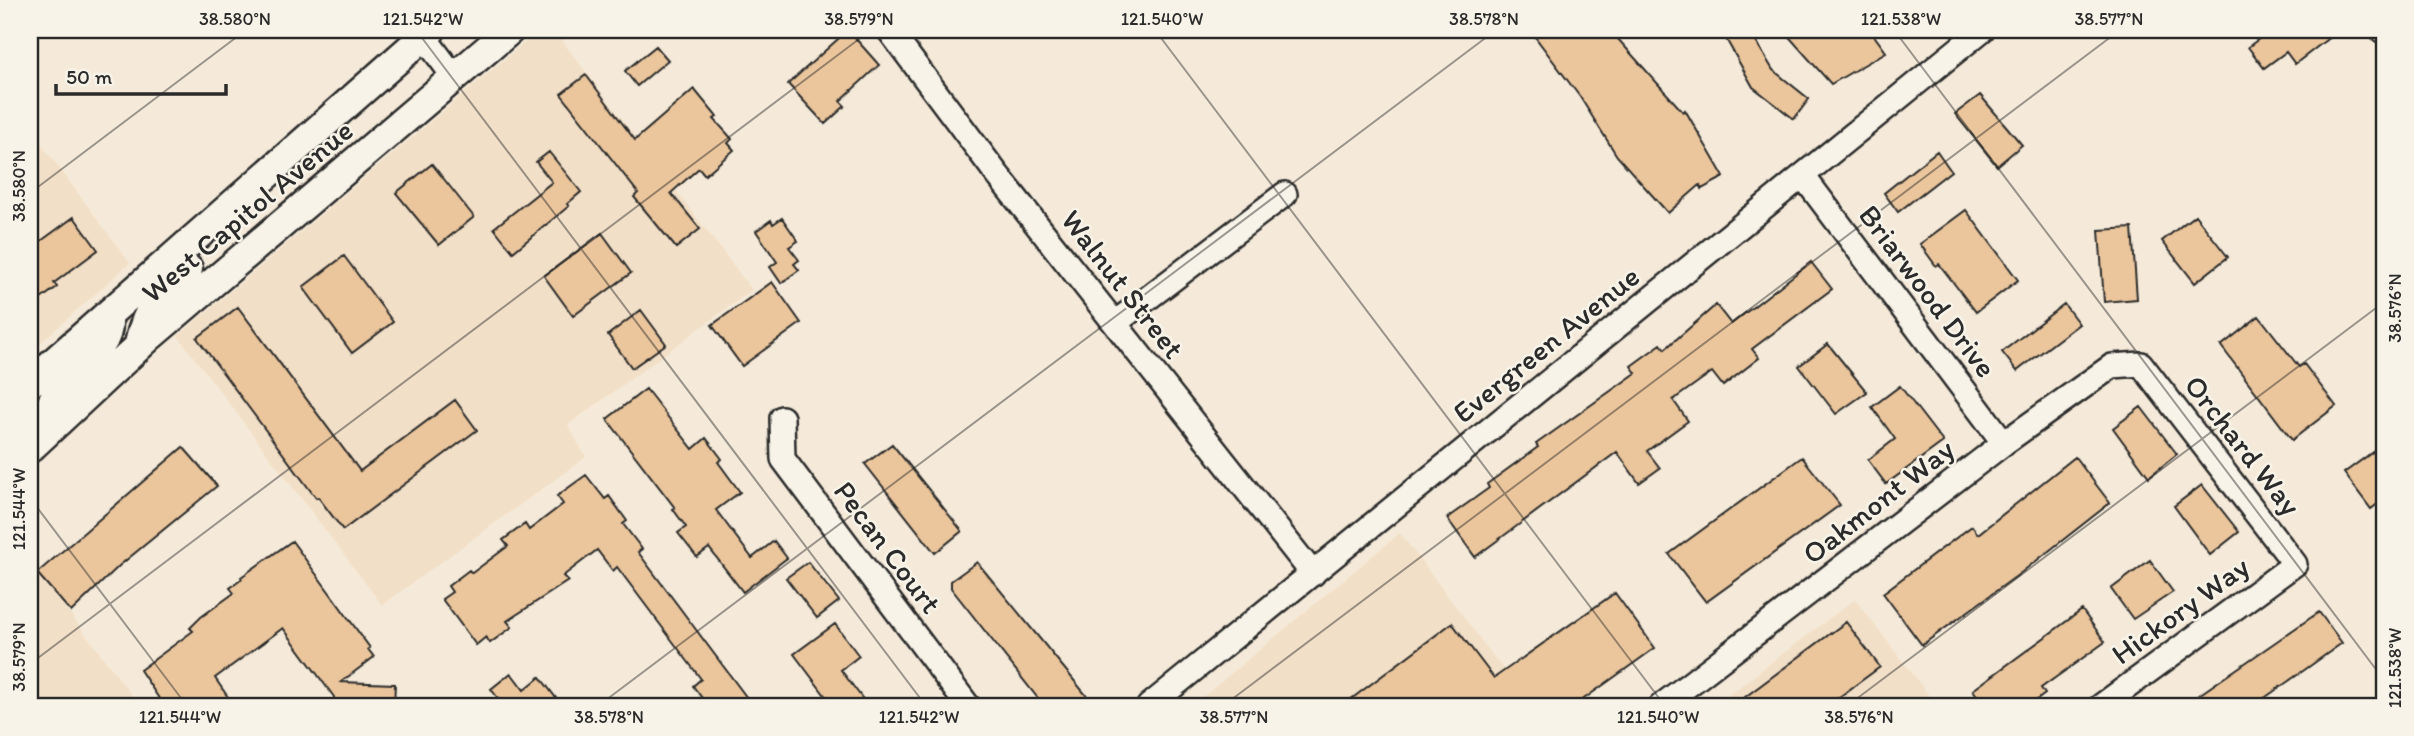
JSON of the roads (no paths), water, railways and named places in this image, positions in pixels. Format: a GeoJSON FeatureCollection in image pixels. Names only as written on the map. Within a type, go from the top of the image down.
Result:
{"type":"FeatureCollection","features":[{"type":"Feature","properties":{"kind":"main road","name":"West Capitol Avenue"},"geometry":{"type":"LineString","coordinates":[[37,441],[138,348],[510,30]]}},
{"type":"Feature","properties":{"kind":"main road","name":"West Capitol Avenue"},"geometry":{"type":"LineString","coordinates":[[30,383],[425,32]]}},
{"type":"Feature","properties":{"kind":"main road"},"geometry":{"type":"LineString","coordinates":[[138,348],[144,322],[162,291],[241,223],[255,206],[256,184]]}},
{"type":"Feature","properties":{"kind":"main road"},"geometry":{"type":"LineString","coordinates":[[37,441],[61,386],[105,341],[109,329],[108,314]]}},
{"type":"Feature","properties":{"kind":"street","name":"Walnut Street"},"geometry":{"type":"LineString","coordinates":[[889,30],[996,173],[1313,574]]}},
{"type":"Feature","properties":{"kind":"street","name":"Evergreen Avenue"},"geometry":{"type":"LineString","coordinates":[[1149,706],[1982,30]]}},
{"type":"Feature","properties":{"kind":"street"},"geometry":{"type":"LineString","coordinates":[[425,32],[455,78]]}},
{"type":"Feature","properties":{"kind":"street","name":"Briarwood Drive"},"geometry":{"type":"LineString","coordinates":[[1803,176],[2004,443]]}},
{"type":"Feature","properties":{"kind":"street"},"geometry":{"type":"LineString","coordinates":[[1115,324],[1284,194]]}},
{"type":"Feature","properties":{"kind":"street","name":"Oakmont Way"},"geometry":{"type":"LineString","coordinates":[[1661,706],[2004,443],[2112,366],[2141,364]]}},
{"type":"Feature","properties":{"kind":"street","name":"Orchard Way"},"geometry":{"type":"LineString","coordinates":[[2141,364],[2295,564]]}},
{"type":"Feature","properties":{"kind":"street","name":"Pecan Court"},"geometry":{"type":"LineString","coordinates":[[782,418],[783,459],[968,706]]}},
{"type":"Feature","properties":{"kind":"street","name":"Hickory Way"},"geometry":{"type":"LineString","coordinates":[[2101,706],[2295,564]]}}]}
